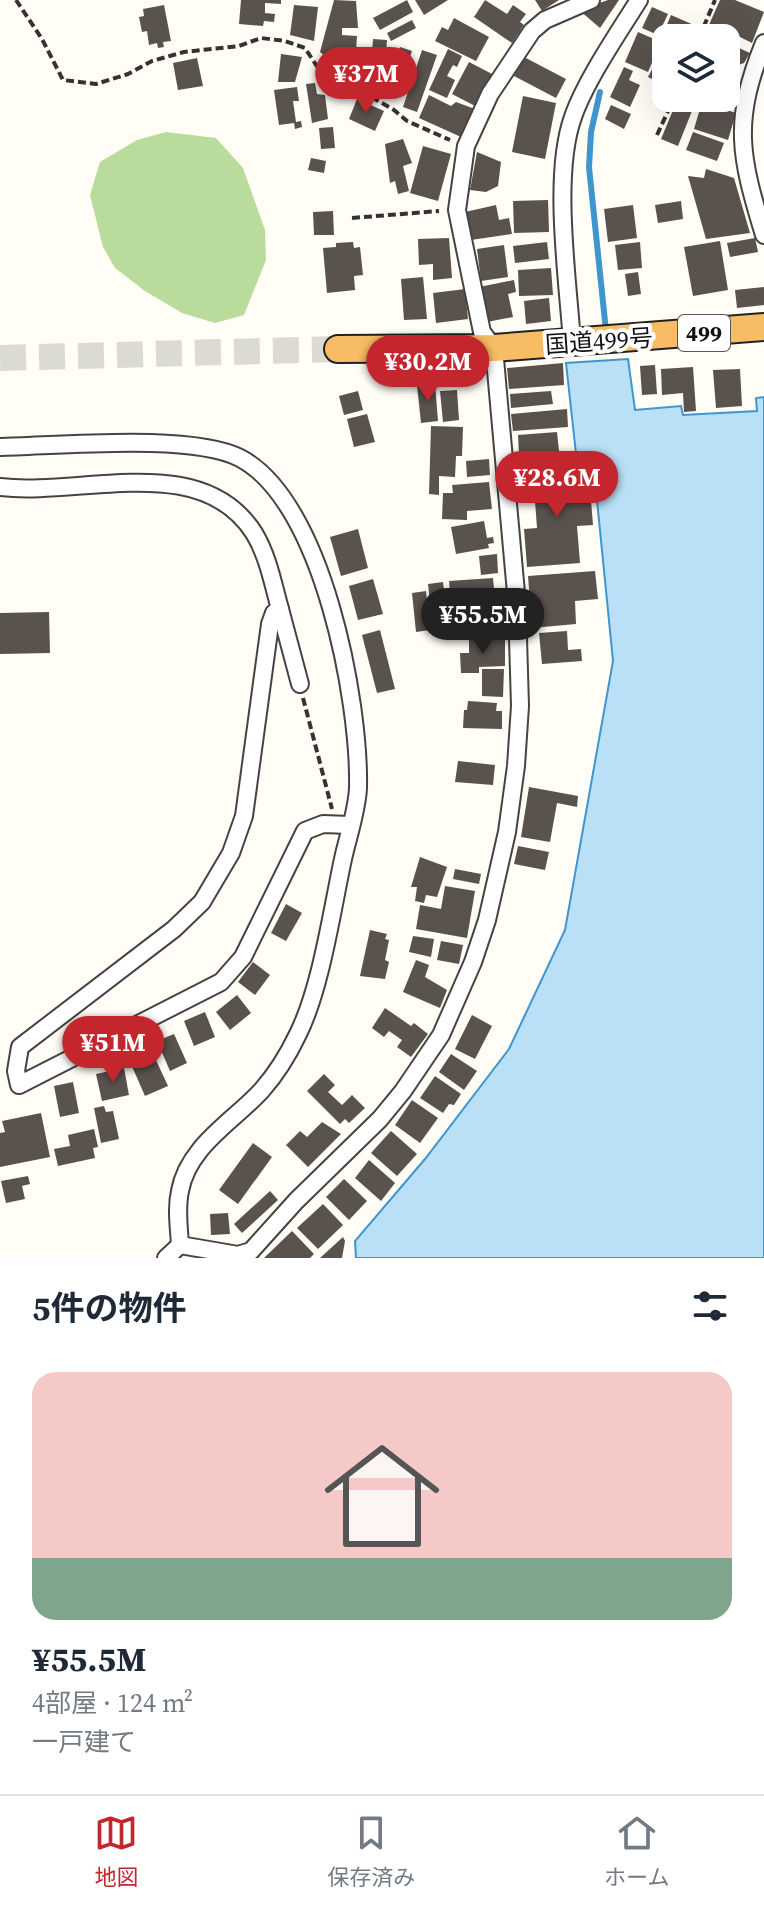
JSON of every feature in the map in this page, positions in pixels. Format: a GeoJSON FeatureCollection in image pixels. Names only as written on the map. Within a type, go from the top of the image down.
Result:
{"type":"FeatureCollection","features":[{"type":"Feature","properties":{"kind":"highway","name":"国道499号"},"geometry":{"type":"LineString","coordinates":[[338,349],[494,348],[764,327]]}},
{"type":"Feature","properties":{"kind":"street"},"geometry":{"type":"LineString","coordinates":[[180,1245],[238,1255],[251,1251],[296,1201],[380,1119],[441,1035],[473,962],[487,920],[507,832],[516,766],[520,706],[517,604],[494,348],[482,332],[457,210],[466,146],[490,94],[532,31],[545,20],[591,0]]}},
{"type":"Feature","properties":{"kind":"street"},"geometry":{"type":"LineString","coordinates":[[572,343],[564,156],[573,117],[639,0]]}},
{"type":"Feature","properties":{"kind":"street"},"geometry":{"type":"LineString","coordinates":[[764,43],[744,109],[741,141],[744,166],[764,235]]}},
{"type":"Feature","properties":{"kind":"street"},"geometry":{"type":"LineString","coordinates":[[0,447],[147,444],[204,447],[239,457],[274,487],[300,526],[316,563],[344,660],[355,716],[358,791],[343,825],[322,956],[299,1033],[262,1090],[231,1116],[186,1170],[178,1213],[180,1245]]}},
{"type":"Feature","properties":{"kind":"street"},"geometry":{"type":"LineString","coordinates":[[0,487],[78,488],[143,482],[217,496],[240,515],[255,536],[266,561],[300,684]]}},
{"type":"Feature","properties":{"kind":"street"},"geometry":{"type":"LineString","coordinates":[[280,609],[274,613],[270,624],[244,816],[231,853],[202,902],[174,929],[20,1047],[16,1071],[19,1085],[221,982],[243,957],[305,831],[323,824],[343,825]]}},
{"type":"Feature","properties":{"kind":"street"},"geometry":{"type":"LineString","coordinates":[[166,1258],[180,1245]]}},
{"type":"Feature","properties":{"kind":"path"},"geometry":{"type":"LineString","coordinates":[[16,0],[42,39],[63,80],[96,84],[128,74],[152,61],[184,52],[239,46],[261,38],[285,41],[305,48],[326,80],[336,87],[366,94],[407,121],[466,146]]}},
{"type":"Feature","properties":{"kind":"path"},"geometry":{"type":"LineString","coordinates":[[705,24],[715,0]]}},
{"type":"Feature","properties":{"kind":"path"},"geometry":{"type":"LineString","coordinates":[[657,135],[668,112]]}},
{"type":"Feature","properties":{"kind":"path"},"geometry":{"type":"LineString","coordinates":[[352,218],[457,210]]}},
{"type":"Feature","properties":{"kind":"path"},"geometry":{"type":"LineString","coordinates":[[300,684],[343,825]]}},
{"type":"Feature","properties":{"kind":"green space"},"geometry":{"type":"Polygon","coordinates":[[[166,132],[216,138],[243,168],[265,230],[266,260],[244,315],[215,323],[182,313],[115,268],[103,247],[90,195],[100,162],[137,140],[166,132]]]}},
{"type":"Feature","properties":{"kind":"water"},"geometry":{"type":"Polygon","coordinates":[[[628,359],[635,410],[681,406],[683,415],[757,411],[756,398],[764,397],[764,1258],[356,1258],[355,1241],[425,1159],[509,1049],[565,930],[613,661],[594,470],[578,472],[566,363],[628,359]]]}},
{"type":"Feature","properties":{"kind":"building"},"geometry":{"type":"Polygon","coordinates":[[[241,0],[281,0],[281,4],[265,3],[265,13],[275,14],[274,22],[264,21],[263,26],[239,24],[241,0]]]}},
{"type":"Feature","properties":{"kind":"building"},"geometry":{"type":"Polygon","coordinates":[[[334,0],[356,1],[358,28],[342,28],[342,35],[357,36],[355,68],[326,66],[325,56],[320,52],[334,0]]]}},
{"type":"Feature","properties":{"kind":"building"},"geometry":{"type":"Polygon","coordinates":[[[407,0],[413,12],[380,30],[373,18],[407,0]]]}},
{"type":"Feature","properties":{"kind":"building"},"geometry":{"type":"Polygon","coordinates":[[[415,0],[448,0],[424,15],[415,0]]]}},
{"type":"Feature","properties":{"kind":"building"},"geometry":{"type":"Polygon","coordinates":[[[485,0],[507,14],[513,5],[526,14],[520,22],[524,25],[512,43],[474,17],[485,0]]]}},
{"type":"Feature","properties":{"kind":"building"},"geometry":{"type":"Polygon","coordinates":[[[535,0],[559,0],[542,11],[535,0]]]}},
{"type":"Feature","properties":{"kind":"building"},"geometry":{"type":"Polygon","coordinates":[[[608,0],[619,0],[600,28],[579,10],[608,0]]]}},
{"type":"Feature","properties":{"kind":"building"},"geometry":{"type":"Polygon","coordinates":[[[720,0],[735,0],[764,12],[752,43],[740,37],[740,24],[709,24],[720,0]]]}},
{"type":"Feature","properties":{"kind":"building"},"geometry":{"type":"Polygon","coordinates":[[[164,5],[171,41],[163,42],[164,47],[158,48],[157,43],[149,45],[147,31],[142,32],[139,17],[144,16],[143,9],[164,5]]]}},
{"type":"Feature","properties":{"kind":"building"},"geometry":{"type":"Polygon","coordinates":[[[294,5],[318,7],[314,41],[290,35],[294,5]]]}},
{"type":"Feature","properties":{"kind":"building"},"geometry":{"type":"Polygon","coordinates":[[[652,7],[668,14],[663,24],[652,24],[652,32],[642,28],[652,7]]]}},
{"type":"Feature","properties":{"kind":"building"},"geometry":{"type":"Polygon","coordinates":[[[671,15],[691,24],[667,24],[671,15]]]}},
{"type":"Feature","properties":{"kind":"building"},"geometry":{"type":"Polygon","coordinates":[[[454,18],[489,37],[476,61],[435,41],[442,27],[448,30],[454,18]]]}},
{"type":"Feature","properties":{"kind":"building"},"geometry":{"type":"Polygon","coordinates":[[[412,20],[416,28],[391,41],[387,33],[412,20]]]}},
{"type":"Feature","properties":{"kind":"building"},"geometry":{"type":"Polygon","coordinates":[[[638,32],[652,38],[652,63],[648,72],[625,62],[638,32]]]}},
{"type":"Feature","properties":{"kind":"building"},"geometry":{"type":"Polygon","coordinates":[[[373,39],[387,40],[384,81],[370,80],[373,39]]]}},
{"type":"Feature","properties":{"kind":"building"},"geometry":{"type":"Polygon","coordinates":[[[400,47],[412,51],[405,72],[393,68],[400,47]]]}},
{"type":"Feature","properties":{"kind":"building"},"geometry":{"type":"Polygon","coordinates":[[[740,48],[750,53],[740,64],[740,48]]]}},
{"type":"Feature","properties":{"kind":"building"},"geometry":{"type":"Polygon","coordinates":[[[448,49],[462,56],[457,67],[453,65],[447,76],[455,80],[447,98],[429,90],[448,49]]]}},
{"type":"Feature","properties":{"kind":"building"},"geometry":{"type":"Polygon","coordinates":[[[422,50],[437,55],[417,112],[403,107],[422,50]]]}},
{"type":"Feature","properties":{"kind":"building"},"geometry":{"type":"Polygon","coordinates":[[[281,54],[302,57],[295,82],[278,82],[281,54]]]}},
{"type":"Feature","properties":{"kind":"building"},"geometry":{"type":"Polygon","coordinates":[[[524,57],[566,79],[556,98],[514,76],[524,57]]]}},
{"type":"Feature","properties":{"kind":"building"},"geometry":{"type":"Polygon","coordinates":[[[197,58],[203,86],[178,90],[173,63],[197,58]]]}},
{"type":"Feature","properties":{"kind":"building"},"geometry":{"type":"Polygon","coordinates":[[[469,62],[494,75],[477,107],[452,94],[469,62]]]}},
{"type":"Feature","properties":{"kind":"building"},"geometry":{"type":"Polygon","coordinates":[[[624,67],[633,71],[629,80],[640,85],[630,107],[610,97],[624,67]]]}},
{"type":"Feature","properties":{"kind":"building"},"geometry":{"type":"Polygon","coordinates":[[[393,73],[403,77],[397,96],[386,93],[393,73]]]}},
{"type":"Feature","properties":{"kind":"building"},"geometry":{"type":"Polygon","coordinates":[[[315,83],[317,94],[325,95],[328,119],[312,123],[306,84],[315,83]]]}},
{"type":"Feature","properties":{"kind":"building"},"geometry":{"type":"Polygon","coordinates":[[[297,87],[299,101],[293,101],[296,122],[301,121],[302,127],[295,129],[294,123],[279,125],[274,90],[297,87]]]}},
{"type":"Feature","properties":{"kind":"building"},"geometry":{"type":"Polygon","coordinates":[[[429,95],[451,106],[456,102],[475,109],[461,137],[419,118],[429,95]]]}},
{"type":"Feature","properties":{"kind":"building"},"geometry":{"type":"Polygon","coordinates":[[[523,96],[556,103],[545,159],[512,152],[523,96]]]}},
{"type":"Feature","properties":{"kind":"building"},"geometry":{"type":"Polygon","coordinates":[[[357,99],[384,111],[375,131],[349,119],[357,99]]]}},
{"type":"Feature","properties":{"kind":"building"},"geometry":{"type":"Polygon","coordinates":[[[611,105],[631,114],[624,129],[605,119],[611,105]]]}},
{"type":"Feature","properties":{"kind":"building"},"geometry":{"type":"Polygon","coordinates":[[[672,112],[692,112],[678,146],[661,139],[672,112]]]}},
{"type":"Feature","properties":{"kind":"building"},"geometry":{"type":"Polygon","coordinates":[[[699,112],[736,113],[728,140],[694,129],[699,112]]]}},
{"type":"Feature","properties":{"kind":"building"},"geometry":{"type":"Polygon","coordinates":[[[333,127],[335,148],[321,149],[319,128],[333,127]]]}},
{"type":"Feature","properties":{"kind":"building"},"geometry":{"type":"Polygon","coordinates":[[[693,132],[724,143],[717,161],[686,150],[693,132]]]}},
{"type":"Feature","properties":{"kind":"building"},"geometry":{"type":"Polygon","coordinates":[[[403,139],[412,163],[403,166],[409,191],[398,194],[395,181],[390,183],[385,144],[403,139]]]}},
{"type":"Feature","properties":{"kind":"building"},"geometry":{"type":"Polygon","coordinates":[[[423,146],[451,154],[438,201],[410,193],[423,146]]]}},
{"type":"Feature","properties":{"kind":"building"},"geometry":{"type":"Polygon","coordinates":[[[477,152],[501,162],[498,186],[486,192],[470,190],[477,152]]]}},
{"type":"Feature","properties":{"kind":"building"},"geometry":{"type":"Polygon","coordinates":[[[311,158],[326,161],[324,173],[308,170],[311,158]]]}},
{"type":"Feature","properties":{"kind":"building"},"geometry":{"type":"Polygon","coordinates":[[[706,169],[734,178],[750,233],[706,239],[688,176],[704,178],[706,169]]]}},
{"type":"Feature","properties":{"kind":"building"},"geometry":{"type":"Polygon","coordinates":[[[548,200],[549,232],[514,233],[513,201],[548,200]]]}},
{"type":"Feature","properties":{"kind":"building"},"geometry":{"type":"Polygon","coordinates":[[[681,201],[683,219],[658,223],[655,205],[681,201]]]}},
{"type":"Feature","properties":{"kind":"building"},"geometry":{"type":"Polygon","coordinates":[[[496,205],[499,220],[509,218],[512,234],[471,240],[465,212],[496,205]]]}},
{"type":"Feature","properties":{"kind":"building"},"geometry":{"type":"Polygon","coordinates":[[[633,205],[637,238],[608,242],[604,209],[633,205]]]}},
{"type":"Feature","properties":{"kind":"building"},"geometry":{"type":"Polygon","coordinates":[[[333,211],[334,235],[314,235],[313,212],[333,211]]]}},
{"type":"Feature","properties":{"kind":"building"},"geometry":{"type":"Polygon","coordinates":[[[449,238],[452,278],[433,280],[433,264],[419,265],[418,239],[449,238]]]}},
{"type":"Feature","properties":{"kind":"building"},"geometry":{"type":"Polygon","coordinates":[[[755,238],[758,252],[730,257],[727,243],[755,238]]]}},
{"type":"Feature","properties":{"kind":"building"},"geometry":{"type":"Polygon","coordinates":[[[720,241],[728,290],[693,296],[684,247],[720,241]]]}},
{"type":"Feature","properties":{"kind":"building"},"geometry":{"type":"Polygon","coordinates":[[[353,242],[354,248],[360,247],[363,275],[354,276],[355,290],[327,293],[323,248],[353,242]]]}},
{"type":"Feature","properties":{"kind":"building"},"geometry":{"type":"Polygon","coordinates":[[[547,242],[549,259],[515,263],[513,246],[547,242]]]}},
{"type":"Feature","properties":{"kind":"building"},"geometry":{"type":"Polygon","coordinates":[[[640,242],[642,268],[618,270],[615,245],[640,242]]]}},
{"type":"Feature","properties":{"kind":"building"},"geometry":{"type":"Polygon","coordinates":[[[504,245],[508,277],[481,281],[477,249],[504,245]]]}},
{"type":"Feature","properties":{"kind":"building"},"geometry":{"type":"Polygon","coordinates":[[[551,268],[553,295],[519,296],[518,270],[551,268]]]}},
{"type":"Feature","properties":{"kind":"building"},"geometry":{"type":"Polygon","coordinates":[[[638,272],[641,294],[628,296],[625,274],[638,272]]]}},
{"type":"Feature","properties":{"kind":"building"},"geometry":{"type":"Polygon","coordinates":[[[423,277],[427,319],[404,320],[401,279],[423,277]]]}},
{"type":"Feature","properties":{"kind":"building"},"geometry":{"type":"Polygon","coordinates":[[[514,280],[516,292],[508,294],[513,317],[487,322],[479,287],[514,280]]]}},
{"type":"Feature","properties":{"kind":"building"},"geometry":{"type":"Polygon","coordinates":[[[764,287],[764,305],[737,308],[735,290],[764,287]]]}},
{"type":"Feature","properties":{"kind":"building"},"geometry":{"type":"Polygon","coordinates":[[[465,289],[468,319],[436,323],[433,293],[465,289]]]}},
{"type":"Feature","properties":{"kind":"building"},"geometry":{"type":"Polygon","coordinates":[[[549,298],[551,321],[526,324],[524,301],[549,298]]]}},
{"type":"Feature","properties":{"kind":"building"},"geometry":{"type":"Polygon","coordinates":[[[563,363],[564,385],[509,389],[507,368],[563,363]]]}},
{"type":"Feature","properties":{"kind":"building"},"geometry":{"type":"Polygon","coordinates":[[[655,365],[657,394],[642,395],[640,366],[655,365]]]}},
{"type":"Feature","properties":{"kind":"building"},"geometry":{"type":"Polygon","coordinates":[[[693,367],[696,411],[684,412],[683,393],[662,395],[661,369],[693,367]]]}},
{"type":"Feature","properties":{"kind":"building"},"geometry":{"type":"Polygon","coordinates":[[[470,369],[471,382],[446,384],[445,371],[470,369]]]}},
{"type":"Feature","properties":{"kind":"building"},"geometry":{"type":"Polygon","coordinates":[[[740,369],[742,406],[716,408],[713,370],[740,369]]]}},
{"type":"Feature","properties":{"kind":"building"},"geometry":{"type":"Polygon","coordinates":[[[435,384],[438,421],[421,423],[417,385],[435,384]]]}},
{"type":"Feature","properties":{"kind":"building"},"geometry":{"type":"Polygon","coordinates":[[[457,390],[459,420],[443,422],[440,391],[457,390]]]}},
{"type":"Feature","properties":{"kind":"building"},"geometry":{"type":"Polygon","coordinates":[[[358,391],[363,410],[344,415],[339,396],[358,391]]]}},
{"type":"Feature","properties":{"kind":"building"},"geometry":{"type":"Polygon","coordinates":[[[551,391],[553,404],[511,408],[510,394],[551,391]]]}},
{"type":"Feature","properties":{"kind":"building"},"geometry":{"type":"Polygon","coordinates":[[[567,409],[568,427],[513,431],[511,414],[567,409]]]}},
{"type":"Feature","properties":{"kind":"building"},"geometry":{"type":"Polygon","coordinates":[[[367,414],[375,442],[354,447],[347,419],[367,414]]]}},
{"type":"Feature","properties":{"kind":"building"},"geometry":{"type":"Polygon","coordinates":[[[431,426],[463,427],[462,456],[456,456],[455,477],[439,476],[439,495],[429,494],[431,426]]]}},
{"type":"Feature","properties":{"kind":"building"},"geometry":{"type":"Polygon","coordinates":[[[557,432],[559,451],[519,454],[518,435],[557,432]]]}},
{"type":"Feature","properties":{"kind":"building"},"geometry":{"type":"Polygon","coordinates":[[[570,453],[571,474],[518,478],[517,457],[570,453]]]}},
{"type":"Feature","properties":{"kind":"building"},"geometry":{"type":"Polygon","coordinates":[[[489,459],[490,475],[467,477],[466,461],[489,459]]]}},
{"type":"Feature","properties":{"kind":"building"},"geometry":{"type":"Polygon","coordinates":[[[589,476],[593,525],[577,526],[580,563],[527,567],[524,529],[537,528],[535,501],[521,502],[519,481],[589,476]]]}},
{"type":"Feature","properties":{"kind":"building"},"geometry":{"type":"Polygon","coordinates":[[[489,482],[492,509],[467,511],[467,520],[442,519],[443,493],[453,493],[452,485],[489,482]]]}},
{"type":"Feature","properties":{"kind":"building"},"geometry":{"type":"Polygon","coordinates":[[[484,521],[487,538],[493,537],[494,543],[488,544],[489,548],[456,554],[451,527],[484,521]]]}},
{"type":"Feature","properties":{"kind":"building"},"geometry":{"type":"Polygon","coordinates":[[[358,529],[368,568],[341,576],[330,537],[358,529]]]}},
{"type":"Feature","properties":{"kind":"building"},"geometry":{"type":"Polygon","coordinates":[[[497,554],[498,573],[481,575],[479,556],[497,554]]]}},
{"type":"Feature","properties":{"kind":"building"},"geometry":{"type":"Polygon","coordinates":[[[595,571],[598,599],[575,601],[576,624],[532,628],[528,576],[595,571]]]}},
{"type":"Feature","properties":{"kind":"building"},"geometry":{"type":"Polygon","coordinates":[[[493,578],[495,600],[451,603],[449,581],[493,578]]]}},
{"type":"Feature","properties":{"kind":"building"},"geometry":{"type":"Polygon","coordinates":[[[373,579],[383,614],[358,620],[349,586],[373,579]]]}},
{"type":"Feature","properties":{"kind":"building"},"geometry":{"type":"Polygon","coordinates":[[[443,582],[449,628],[433,630],[428,584],[443,582]]]}},
{"type":"Feature","properties":{"kind":"building"},"geometry":{"type":"Polygon","coordinates":[[[426,591],[430,630],[416,632],[412,593],[426,591]]]}},
{"type":"Feature","properties":{"kind":"building"},"geometry":{"type":"Polygon","coordinates":[[[470,605],[471,618],[464,619],[465,628],[452,629],[450,607],[470,605]]]}},
{"type":"Feature","properties":{"kind":"building"},"geometry":{"type":"Polygon","coordinates":[[[49,612],[50,653],[0,654],[0,613],[49,612]]]}},
{"type":"Feature","properties":{"kind":"building"},"geometry":{"type":"Polygon","coordinates":[[[474,625],[504,626],[504,637],[474,636],[474,625]]]}},
{"type":"Feature","properties":{"kind":"building"},"geometry":{"type":"Polygon","coordinates":[[[380,630],[395,689],[377,693],[362,635],[380,630]]]}},
{"type":"Feature","properties":{"kind":"building"},"geometry":{"type":"Polygon","coordinates":[[[567,631],[568,650],[581,649],[582,661],[542,664],[539,633],[567,631]]]}},
{"type":"Feature","properties":{"kind":"building"},"geometry":{"type":"Polygon","coordinates":[[[469,640],[505,640],[505,666],[479,667],[479,673],[461,673],[460,653],[469,653],[469,640]]]}},
{"type":"Feature","properties":{"kind":"building"},"geometry":{"type":"Polygon","coordinates":[[[482,669],[504,669],[503,697],[482,696],[482,669]]]}},
{"type":"Feature","properties":{"kind":"building"},"geometry":{"type":"Polygon","coordinates":[[[468,701],[497,703],[496,711],[502,711],[502,729],[463,728],[468,701]]]}},
{"type":"Feature","properties":{"kind":"building"},"geometry":{"type":"Polygon","coordinates":[[[458,761],[495,765],[493,785],[455,782],[458,761]]]}},
{"type":"Feature","properties":{"kind":"building"},"geometry":{"type":"Polygon","coordinates":[[[529,787],[578,796],[577,807],[557,803],[550,842],[521,837],[529,787]]]}},
{"type":"Feature","properties":{"kind":"building"},"geometry":{"type":"Polygon","coordinates":[[[518,846],[549,852],[545,870],[514,864],[518,846]]]}},
{"type":"Feature","properties":{"kind":"building"},"geometry":{"type":"Polygon","coordinates":[[[420,857],[447,867],[437,897],[426,895],[424,903],[415,901],[417,887],[411,887],[420,857]]]}},
{"type":"Feature","properties":{"kind":"building"},"geometry":{"type":"Polygon","coordinates":[[[455,869],[481,874],[479,884],[453,879],[455,869]]]}},
{"type":"Feature","properties":{"kind":"building"},"geometry":{"type":"Polygon","coordinates":[[[445,886],[475,891],[467,938],[416,929],[420,905],[441,909],[445,886]]]}},
{"type":"Feature","properties":{"kind":"building"},"geometry":{"type":"Polygon","coordinates":[[[286,904],[302,913],[286,941],[271,933],[286,904]]]}},
{"type":"Feature","properties":{"kind":"building"},"geometry":{"type":"Polygon","coordinates":[[[370,930],[387,934],[385,939],[389,940],[385,979],[360,976],[370,930]]]}},
{"type":"Feature","properties":{"kind":"building"},"geometry":{"type":"Polygon","coordinates":[[[413,936],[434,939],[431,957],[409,952],[413,936]]]}},
{"type":"Feature","properties":{"kind":"building"},"geometry":{"type":"Polygon","coordinates":[[[441,941],[463,945],[459,964],[437,960],[441,941]]]}},
{"type":"Feature","properties":{"kind":"building"},"geometry":{"type":"Polygon","coordinates":[[[416,960],[429,965],[425,977],[447,990],[440,1008],[403,992],[416,960]]]}},
{"type":"Feature","properties":{"kind":"building"},"geometry":{"type":"Polygon","coordinates":[[[253,962],[270,975],[255,995],[238,982],[253,962]]]}},
{"type":"Feature","properties":{"kind":"building"},"geometry":{"type":"Polygon","coordinates":[[[237,995],[251,1013],[230,1030],[216,1012],[237,995]]]}},
{"type":"Feature","properties":{"kind":"building"},"geometry":{"type":"Polygon","coordinates":[[[385,1008],[428,1034],[411,1057],[397,1047],[402,1040],[389,1031],[384,1037],[372,1028],[385,1008]]]}},
{"type":"Feature","properties":{"kind":"building"},"geometry":{"type":"Polygon","coordinates":[[[205,1012],[215,1037],[194,1046],[184,1021],[205,1012]]]}},
{"type":"Feature","properties":{"kind":"building"},"geometry":{"type":"Polygon","coordinates":[[[472,1015],[492,1026],[475,1059],[455,1049],[472,1015]]]}},
{"type":"Feature","properties":{"kind":"building"},"geometry":{"type":"Polygon","coordinates":[[[174,1034],[187,1063],[170,1071],[157,1041],[174,1034]]]}},
{"type":"Feature","properties":{"kind":"building"},"geometry":{"type":"Polygon","coordinates":[[[149,1045],[168,1086],[145,1096],[127,1055],[149,1045]]]}},
{"type":"Feature","properties":{"kind":"building"},"geometry":{"type":"Polygon","coordinates":[[[451,1054],[477,1071],[464,1090],[439,1072],[451,1054]]]}},
{"type":"Feature","properties":{"kind":"building"},"geometry":{"type":"Polygon","coordinates":[[[124,1068],[129,1095],[102,1101],[96,1074],[124,1068]]]}},
{"type":"Feature","properties":{"kind":"building"},"geometry":{"type":"Polygon","coordinates":[[[324,1074],[335,1085],[328,1092],[342,1105],[352,1095],[365,1108],[349,1123],[345,1119],[340,1124],[307,1091],[324,1074]]]}},
{"type":"Feature","properties":{"kind":"building"},"geometry":{"type":"Polygon","coordinates":[[[435,1076],[461,1094],[454,1105],[449,1104],[443,1113],[420,1098],[435,1076]]]}},
{"type":"Feature","properties":{"kind":"building"},"geometry":{"type":"Polygon","coordinates":[[[73,1082],[79,1113],[60,1117],[54,1086],[73,1082]]]}},
{"type":"Feature","properties":{"kind":"building"},"geometry":{"type":"Polygon","coordinates":[[[412,1100],[438,1118],[420,1143],[395,1125],[412,1100]]]}},
{"type":"Feature","properties":{"kind":"building"},"geometry":{"type":"Polygon","coordinates":[[[104,1106],[106,1112],[113,1111],[119,1139],[101,1143],[94,1108],[104,1106]]]}},
{"type":"Feature","properties":{"kind":"building"},"geometry":{"type":"Polygon","coordinates":[[[41,1113],[50,1157],[0,1167],[0,1133],[5,1132],[2,1121],[41,1113]]]}},
{"type":"Feature","properties":{"kind":"building"},"geometry":{"type":"Polygon","coordinates":[[[322,1122],[341,1134],[308,1167],[286,1145],[300,1131],[307,1137],[322,1122]]]}},
{"type":"Feature","properties":{"kind":"building"},"geometry":{"type":"Polygon","coordinates":[[[94,1129],[98,1147],[93,1148],[95,1158],[58,1166],[54,1149],[70,1146],[68,1135],[94,1129]]]}},
{"type":"Feature","properties":{"kind":"building"},"geometry":{"type":"Polygon","coordinates":[[[391,1131],[417,1154],[397,1176],[371,1153],[391,1131]]]}},
{"type":"Feature","properties":{"kind":"building"},"geometry":{"type":"Polygon","coordinates":[[[253,1143],[272,1157],[238,1204],[219,1190],[253,1143]]]}},
{"type":"Feature","properties":{"kind":"building"},"geometry":{"type":"Polygon","coordinates":[[[369,1160],[395,1183],[381,1201],[355,1178],[369,1160]]]}},
{"type":"Feature","properties":{"kind":"building"},"geometry":{"type":"Polygon","coordinates":[[[28,1176],[30,1184],[22,1186],[25,1199],[6,1203],[1,1181],[28,1176]]]}},
{"type":"Feature","properties":{"kind":"building"},"geometry":{"type":"Polygon","coordinates":[[[344,1179],[367,1201],[349,1220],[326,1197],[344,1179]]]}},
{"type":"Feature","properties":{"kind":"building"},"geometry":{"type":"Polygon","coordinates":[[[270,1191],[278,1200],[242,1233],[234,1224],[270,1191]]]}},
{"type":"Feature","properties":{"kind":"building"},"geometry":{"type":"Polygon","coordinates":[[[323,1204],[343,1225],[318,1249],[297,1228],[323,1204]]]}},
{"type":"Feature","properties":{"kind":"building"},"geometry":{"type":"Polygon","coordinates":[[[228,1213],[230,1234],[211,1235],[210,1214],[228,1213]]]}},
{"type":"Feature","properties":{"kind":"building"},"geometry":{"type":"Polygon","coordinates":[[[292,1231],[314,1254],[310,1258],[264,1258],[292,1231]]]}},
{"type":"Feature","properties":{"kind":"building"},"geometry":{"type":"Polygon","coordinates":[[[343,1237],[342,1258],[320,1258],[343,1237]]]}},
{"type":"Feature","properties":{"kind":"waterway"},"geometry":{"type":"LineString","coordinates":[[600,92],[591,132],[589,167],[606,331]]}},
{"type":"Feature","properties":{"kind":"tunnel"},"geometry":{"type":"LineString","coordinates":[[0,358],[338,349]]}}]}
